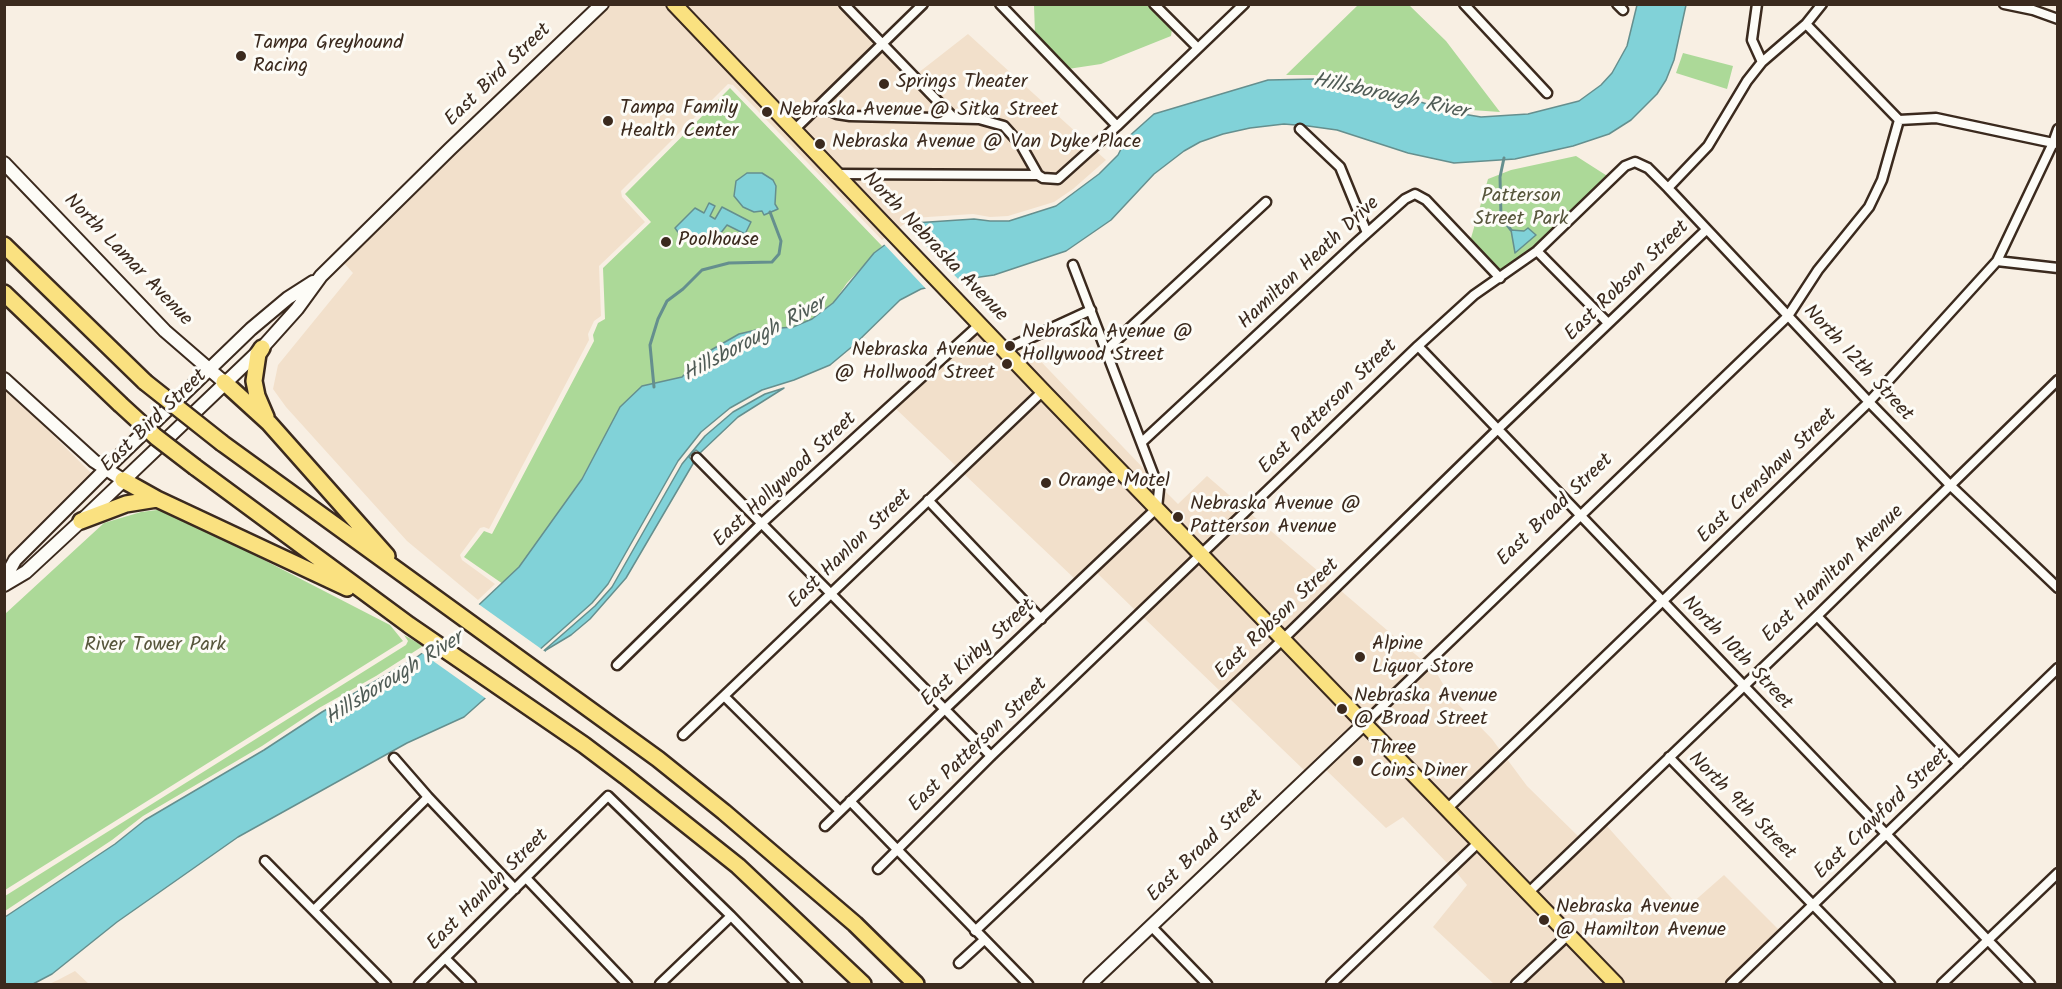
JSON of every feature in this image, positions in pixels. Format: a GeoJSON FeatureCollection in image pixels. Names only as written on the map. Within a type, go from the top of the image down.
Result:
{"type":"FeatureCollection","features":[{"type":"Feature","properties":{"kind":"highway"},"geometry":{"type":"LineString","coordinates":[[4,245],[145,382],[222,443],[407,579],[658,759],[855,924],[916,984]]}},
{"type":"Feature","properties":{"kind":"highway"},"geometry":{"type":"LineString","coordinates":[[4,293],[156,437],[374,600],[584,745],[685,823],[738,866],[863,984]]}},
{"type":"Feature","properties":{"kind":"highway"},"geometry":{"type":"LineString","coordinates":[[262,348],[256,362],[254,381],[257,396],[269,423]]}},
{"type":"Feature","properties":{"kind":"highway"},"geometry":{"type":"LineString","coordinates":[[224,382],[269,423],[407,579]]}},
{"type":"Feature","properties":{"kind":"highway"},"geometry":{"type":"LineString","coordinates":[[123,480],[157,499],[374,600]]}},
{"type":"Feature","properties":{"kind":"highway"},"geometry":{"type":"LineString","coordinates":[[81,521],[116,507],[157,499]]}},
{"type":"Feature","properties":{"kind":"main road","name":"North Nebraska Avenue"},"geometry":{"type":"LineString","coordinates":[[674,4],[1043,391],[1616,984]]}},
{"type":"Feature","properties":{"kind":"street","name":"East Bird Street"},"geometry":{"type":"LineString","coordinates":[[4,585],[26,572],[262,348],[297,309],[321,276],[602,4]]}},
{"type":"Feature","properties":{"kind":"street"},"geometry":{"type":"LineString","coordinates":[[844,4],[953,117]]}},
{"type":"Feature","properties":{"kind":"street"},"geometry":{"type":"LineString","coordinates":[[794,130],[923,4]]}},
{"type":"Feature","properties":{"kind":"street"},"geometry":{"type":"LineString","coordinates":[[1000,4],[1117,126]]}},
{"type":"Feature","properties":{"kind":"street"},"geometry":{"type":"LineString","coordinates":[[1155,4],[1198,48]]}},
{"type":"Feature","properties":{"kind":"street"},"geometry":{"type":"LineString","coordinates":[[819,106],[837,114],[850,116],[953,117],[979,119],[1004,126],[1021,145],[1038,175],[1042,178],[1058,179],[1117,126],[1244,4]]}},
{"type":"Feature","properties":{"kind":"street"},"geometry":{"type":"LineString","coordinates":[[1464,4],[1547,93]]}},
{"type":"Feature","properties":{"kind":"street"},"geometry":{"type":"LineString","coordinates":[[1757,4],[1752,40],[1762,62]]}},
{"type":"Feature","properties":{"kind":"street"},"geometry":{"type":"LineString","coordinates":[[1668,188],[1708,146],[1747,81],[1762,62],[1806,24],[1822,4]]}},
{"type":"Feature","properties":{"kind":"street"},"geometry":{"type":"LineString","coordinates":[[2004,4],[2058,19]]}},
{"type":"Feature","properties":{"kind":"street"},"geometry":{"type":"LineString","coordinates":[[1806,24],[1899,120],[1936,118],[2056,144]]}},
{"type":"Feature","properties":{"kind":"street","name":"East Broad Street"},"geometry":{"type":"LineString","coordinates":[[1090,984],[1788,316],[1818,270],[1869,207],[1882,180],[1899,120]]}},
{"type":"Feature","properties":{"kind":"street"},"geometry":{"type":"LineString","coordinates":[[1300,129],[1340,166],[1367,233]]}},
{"type":"Feature","properties":{"kind":"street","name":"East Crenshaw Street"},"geometry":{"type":"LineString","coordinates":[[1447,808],[1869,402],[1997,261],[2056,144],[2058,129]]}},
{"type":"Feature","properties":{"kind":"street","name":"North 12th Street"},"geometry":{"type":"LineString","coordinates":[[1635,162],[1648,168],[1668,188],[1869,402],[1951,486],[2058,588]]}},
{"type":"Feature","properties":{"kind":"street","name":"East Patterson Street"},"geometry":{"type":"LineString","coordinates":[[878,869],[991,756],[1418,346],[1474,295],[1536,251],[1624,166],[1635,162]]}},
{"type":"Feature","properties":{"kind":"street","name":"North Lamar Avenue"},"geometry":{"type":"LineString","coordinates":[[4,163],[165,331],[224,382]]}},
{"type":"Feature","properties":{"kind":"street"},"geometry":{"type":"LineString","coordinates":[[836,174],[1038,175]]}},
{"type":"Feature","properties":{"kind":"street","name":"Hamilton Heath Drive"},"geometry":{"type":"LineString","coordinates":[[1142,442],[1367,233],[1405,199],[1415,194],[1426,200],[1500,278]]}},
{"type":"Feature","properties":{"kind":"street"},"geometry":{"type":"LineString","coordinates":[[1106,350],[1266,202]]}},
{"type":"Feature","properties":{"kind":"street","name":"East Robson Street"},"geometry":{"type":"LineString","coordinates":[[975,931],[1706,230]]}},
{"type":"Feature","properties":{"kind":"street"},"geometry":{"type":"LineString","coordinates":[[1536,251],[1608,323]]}},
{"type":"Feature","properties":{"kind":"street"},"geometry":{"type":"LineString","coordinates":[[1997,261],[2058,268]]}},
{"type":"Feature","properties":{"kind":"street"},"geometry":{"type":"LineString","coordinates":[[1073,265],[1159,489],[1157,508]]}},
{"type":"Feature","properties":{"kind":"street","name":"East Bird Street"},"geometry":{"type":"LineString","coordinates":[[4,580],[15,560],[209,369],[288,298],[321,276]]}},
{"type":"Feature","properties":{"kind":"street"},"geometry":{"type":"LineString","coordinates":[[1004,350],[1090,310]]}},
{"type":"Feature","properties":{"kind":"street","name":"East Hollywood Street"},"geometry":{"type":"LineString","coordinates":[[617,665],[762,523],[980,324]]}},
{"type":"Feature","properties":{"kind":"street","name":"North 10th Street"},"geometry":{"type":"LineString","coordinates":[[1418,346],[2030,984]]}},
{"type":"Feature","properties":{"kind":"street"},"geometry":{"type":"LineString","coordinates":[[4,379],[106,469],[123,480]]}},
{"type":"Feature","properties":{"kind":"street","name":"East Hamilton Avenue"},"geometry":{"type":"LineString","coordinates":[[1528,892],[1817,616],[2058,380]]}},
{"type":"Feature","properties":{"kind":"street","name":"East Hanlon Street"},"geometry":{"type":"LineString","coordinates":[[683,735],[1043,391]]}},
{"type":"Feature","properties":{"kind":"street"},"geometry":{"type":"LineString","coordinates":[[697,458],[991,756]]}},
{"type":"Feature","properties":{"kind":"street"},"geometry":{"type":"LineString","coordinates":[[928,500],[1041,619]]}},
{"type":"Feature","properties":{"kind":"street","name":"East Kirby Street"},"geometry":{"type":"LineString","coordinates":[[825,826],[1157,508]]}},
{"type":"Feature","properties":{"kind":"street"},"geometry":{"type":"LineString","coordinates":[[1817,616],[1959,764]]}},
{"type":"Feature","properties":{"kind":"street","name":"East Crawford Street"},"geometry":{"type":"LineString","coordinates":[[1731,984],[2058,668]]}},
{"type":"Feature","properties":{"kind":"street"},"geometry":{"type":"LineString","coordinates":[[724,696],[840,811]]}},
{"type":"Feature","properties":{"kind":"street","name":"North 9th Street"},"geometry":{"type":"LineString","coordinates":[[1669,757],[1890,984]]}},
{"type":"Feature","properties":{"kind":"street"},"geometry":{"type":"LineString","coordinates":[[394,758],[515,889]]}},
{"type":"Feature","properties":{"kind":"street","name":"East Hanlon Street"},"geometry":{"type":"LineString","coordinates":[[419,984],[608,796],[731,916]]}},
{"type":"Feature","properties":{"kind":"street"},"geometry":{"type":"LineString","coordinates":[[314,910],[428,797]]}},
{"type":"Feature","properties":{"kind":"street"},"geometry":{"type":"LineString","coordinates":[[850,801],[896,851],[1028,984]]}},
{"type":"Feature","properties":{"kind":"street"},"geometry":{"type":"LineString","coordinates":[[1331,984],[1479,842]]}},
{"type":"Feature","properties":{"kind":"street"},"geometry":{"type":"LineString","coordinates":[[265,861],[386,984]]}},
{"type":"Feature","properties":{"kind":"street"},"geometry":{"type":"LineString","coordinates":[[1942,984],[2058,873]]}},
{"type":"Feature","properties":{"kind":"street"},"geometry":{"type":"LineString","coordinates":[[526,878],[627,984]]}},
{"type":"Feature","properties":{"kind":"street"},"geometry":{"type":"LineString","coordinates":[[660,984],[731,916],[798,984]]}},
{"type":"Feature","properties":{"kind":"street"},"geometry":{"type":"LineString","coordinates":[[1151,926],[1207,984]]}},
{"type":"Feature","properties":{"kind":"street"},"geometry":{"type":"LineString","coordinates":[[1516,984],[1568,935]]}},
{"type":"Feature","properties":{"kind":"street"},"geometry":{"type":"LineString","coordinates":[[959,963],[984,940]]}},
{"type":"Feature","properties":{"kind":"street"},"geometry":{"type":"LineString","coordinates":[[445,958],[471,984]]}},
{"type":"Feature","properties":{"kind":"shaded area"},"geometry":{"type":"Polygon","coordinates":[[[610,5],[667,5],[889,235],[882,240],[733,85],[728,84],[621,191],[622,197],[645,222],[599,266],[601,316],[594,321],[588,334],[589,340],[489,529],[480,528],[460,555],[462,560],[495,584],[478,600],[407,541],[286,407],[273,389],[278,365],[353,273],[343,262],[610,5]]]}},
{"type":"Feature","properties":{"kind":"shaded area"},"geometry":{"type":"Polygon","coordinates":[[[682,5],[837,5],[875,44],[794,121],[682,5]]]}},
{"type":"Feature","properties":{"kind":"shaded area"},"geometry":{"type":"Polygon","coordinates":[[[968,34],[1089,144],[1056,174],[1043,172],[1025,142],[1005,121],[980,114],[955,112],[890,45],[918,73],[968,34]]]}},
{"type":"Feature","properties":{"kind":"shaded area"},"geometry":{"type":"Polygon","coordinates":[[[883,52],[940,112],[850,111],[828,105],[883,52]]]}},
{"type":"Feature","properties":{"kind":"shaded area"},"geometry":{"type":"Polygon","coordinates":[[[820,112],[835,119],[851,122],[979,124],[1002,131],[1017,148],[1029,169],[838,168],[802,130],[820,112]]]}},
{"type":"Feature","properties":{"kind":"shaded area"},"geometry":{"type":"Polygon","coordinates":[[[1097,152],[1106,160],[1073,189],[1054,202],[1008,216],[990,217],[973,214],[913,218],[897,229],[849,179],[1037,180],[1058,185],[1062,184],[1097,152]]]}},
{"type":"Feature","properties":{"kind":"shaded area"},"geometry":{"type":"Polygon","coordinates":[[[980,331],[1035,390],[956,466],[896,409],[980,331]]]}},
{"type":"Feature","properties":{"kind":"shaded area"},"geometry":{"type":"Polygon","coordinates":[[[1026,346],[1147,472],[1153,497],[1013,352],[1026,346]]]}},
{"type":"Feature","properties":{"kind":"shaded area"},"geometry":{"type":"Polygon","coordinates":[[[5,387],[92,474],[5,560],[5,387]]]}},
{"type":"Feature","properties":{"kind":"shaded area"},"geometry":{"type":"Polygon","coordinates":[[[1043,398],[1150,508],[1075,579],[964,474],[1043,398]]]}},
{"type":"Feature","properties":{"kind":"shaded area"},"geometry":{"type":"Polygon","coordinates":[[[1207,476],[1243,507],[1202,547],[1163,507],[1164,490],[1178,504],[1207,476]]]}},
{"type":"Feature","properties":{"kind":"shaded area"},"geometry":{"type":"Polygon","coordinates":[[[1251,514],[1332,583],[1283,630],[1209,555],[1251,514]]]}},
{"type":"Feature","properties":{"kind":"shaded area"},"geometry":{"type":"Polygon","coordinates":[[[1157,516],[1194,554],[1135,610],[1097,573],[1157,516]]]}},
{"type":"Feature","properties":{"kind":"shaded area"},"geometry":{"type":"Polygon","coordinates":[[[1202,562],[1276,638],[1220,691],[1144,618],[1202,562]]]}},
{"type":"Feature","properties":{"kind":"shaded area"},"geometry":{"type":"Polygon","coordinates":[[[1340,590],[1422,660],[1364,715],[1291,639],[1340,590]]]}},
{"type":"Feature","properties":{"kind":"shaded area"},"geometry":{"type":"Polygon","coordinates":[[[1284,646],[1357,722],[1305,771],[1229,698],[1284,646]]]}},
{"type":"Feature","properties":{"kind":"shaded area"},"geometry":{"type":"Polygon","coordinates":[[[1430,667],[1436,672],[1450,696],[1500,750],[1447,801],[1372,723],[1430,667]]]}},
{"type":"Feature","properties":{"kind":"shaded area"},"geometry":{"type":"Polygon","coordinates":[[[1365,730],[1472,841],[1448,864],[1403,817],[1386,828],[1326,770],[1314,779],[1365,730]]]}},
{"type":"Feature","properties":{"kind":"shaded area"},"geometry":{"type":"Polygon","coordinates":[[[1507,759],[1527,786],[1578,836],[1528,885],[1455,809],[1507,759]]]}},
{"type":"Feature","properties":{"kind":"shaded area"},"geometry":{"type":"Polygon","coordinates":[[[1606,825],[1683,911],[1724,875],[1779,930],[1723,984],[1623,984],[1535,893],[1606,825]]]}},
{"type":"Feature","properties":{"kind":"shaded area"},"geometry":{"type":"Polygon","coordinates":[[[1479,849],[1561,934],[1508,984],[1494,984],[1433,927],[1467,885],[1456,872],[1479,849]]]}},
{"type":"Feature","properties":{"kind":"shaded area"},"geometry":{"type":"Polygon","coordinates":[[[1569,942],[1609,984],[1524,984],[1569,942]]]}},
{"type":"Feature","properties":{"kind":"shaded area"},"geometry":{"type":"Polygon","coordinates":[[[75,971],[89,984],[49,984],[58,980],[75,971]]]}},
{"type":"Feature","properties":{"kind":"green space"},"geometry":{"type":"Polygon","coordinates":[[[1034,5],[1147,5],[1172,29],[1171,36],[1101,64],[1068,69],[1035,34],[1034,5]]]}},
{"type":"Feature","properties":{"kind":"green space"},"geometry":{"type":"Polygon","coordinates":[[[1358,5],[1409,5],[1446,41],[1500,112],[1457,109],[1397,90],[1331,80],[1315,75],[1286,75],[1358,5]]]}},
{"type":"Feature","properties":{"kind":"green space"},"geometry":{"type":"Polygon","coordinates":[[[1683,53],[1733,66],[1727,89],[1676,73],[1683,53]]]}},
{"type":"Feature","properties":{"kind":"green space"},"geometry":{"type":"Polygon","coordinates":[[[730,88],[882,246],[847,283],[833,303],[812,319],[793,327],[756,330],[704,354],[682,377],[642,386],[620,408],[582,478],[545,533],[503,584],[464,557],[484,531],[492,534],[594,341],[593,335],[598,323],[605,319],[603,268],[651,222],[625,194],[730,88]]]}},
{"type":"Feature","properties":{"kind":"green space","name":"Patterson Street Park"},"geometry":{"type":"Polygon","coordinates":[[[1576,156],[1612,179],[1537,251],[1500,278],[1469,245],[1488,179],[1511,170],[1576,156]]]}},
{"type":"Feature","properties":{"kind":"green space","name":"River Tower Park"},"geometry":{"type":"Polygon","coordinates":[[[165,509],[390,625],[403,641],[5,890],[5,614],[104,523],[141,512],[165,509]]]}},
{"type":"Feature","properties":{"kind":"green space"},"geometry":{"type":"Polygon","coordinates":[[[404,635],[423,646],[319,708],[262,746],[143,816],[112,840],[5,911],[5,896],[406,645],[408,641],[404,635]]]}},
{"type":"Feature","properties":{"kind":"water","name":"Hillsborough River"},"geometry":{"type":"Polygon","coordinates":[[[1637,5],[1686,5],[1674,60],[1666,80],[1657,94],[1631,120],[1609,134],[1573,146],[1515,159],[1454,163],[1408,153],[1337,130],[1308,126],[1284,124],[1223,134],[1200,142],[1184,151],[1154,174],[1111,220],[1066,251],[994,275],[921,289],[900,300],[830,365],[762,390],[730,408],[701,432],[678,461],[608,584],[592,603],[464,717],[407,743],[238,837],[117,922],[52,974],[33,984],[5,984],[5,917],[115,844],[145,820],[417,657],[449,633],[519,567],[582,479],[620,407],[642,386],[682,377],[704,354],[739,334],[793,327],[812,319],[833,303],[874,253],[914,223],[974,219],[1009,221],[1056,206],[1099,174],[1118,155],[1126,139],[1154,114],[1268,80],[1315,79],[1331,85],[1397,95],[1457,113],[1481,117],[1528,114],[1579,101],[1601,85],[1612,73],[1627,46],[1637,5]]]}},
{"type":"Feature","properties":{"kind":"water"},"geometry":{"type":"Polygon","coordinates":[[[747,173],[762,173],[773,180],[776,186],[775,204],[778,209],[764,215],[762,211],[754,212],[743,207],[734,196],[736,181],[747,173]]]}},
{"type":"Feature","properties":{"kind":"water"},"geometry":{"type":"Polygon","coordinates":[[[709,203],[715,206],[710,216],[715,219],[722,207],[751,222],[745,234],[727,225],[716,236],[702,234],[686,238],[680,235],[675,228],[695,208],[704,213],[709,203]]]}},
{"type":"Feature","properties":{"kind":"water"},"geometry":{"type":"Polygon","coordinates":[[[1528,228],[1536,235],[1515,253],[1511,230],[1524,231],[1528,228]]]}},
{"type":"Feature","properties":{"kind":"water"},"geometry":{"type":"Polygon","coordinates":[[[784,388],[738,417],[700,453],[696,450],[689,457],[694,462],[626,578],[590,619],[571,635],[546,650],[535,664],[532,661],[595,606],[612,587],[682,464],[705,436],[733,412],[765,394],[784,388]]]}},
{"type":"Feature","properties":{"kind":"pier"},"geometry":{"type":"Polygon","coordinates":[[[906,225],[962,283],[928,291],[882,242],[906,225]]]}},
{"type":"Feature","properties":{"kind":"pier"},"geometry":{"type":"Polygon","coordinates":[[[477,603],[547,653],[537,666],[529,662],[488,700],[419,651],[447,631],[477,603]]]}},
{"type":"Feature","properties":{"kind":"waterway"},"geometry":{"type":"LineString","coordinates":[[1504,158],[1500,177],[1501,217],[1511,230]]}},
{"type":"Feature","properties":{"kind":"waterway"},"geometry":{"type":"LineString","coordinates":[[654,387],[650,345],[658,319],[667,301],[702,270],[729,263],[772,262],[779,254],[781,241],[770,212]]}},
{"type":"Feature","properties":{"kind":"place","name":"Tampa Greyhound Racing"},"geometry":{"type":"Point","coordinates":[241,56]}},
{"type":"Feature","properties":{"kind":"place","name":"Springs Theater"},"geometry":{"type":"Point","coordinates":[884,84]}},
{"type":"Feature","properties":{"kind":"place","name":"Nebraska Avenue @ Sitka Street"},"geometry":{"type":"Point","coordinates":[767,112]}},
{"type":"Feature","properties":{"kind":"place","name":"Tampa Family Health Center"},"geometry":{"type":"Point","coordinates":[608,121]}},
{"type":"Feature","properties":{"kind":"place","name":"Nebraska Avenue @ Van Dyke Place"},"geometry":{"type":"Point","coordinates":[820,144]}},
{"type":"Feature","properties":{"kind":"place","name":"Poolhouse"},"geometry":{"type":"Point","coordinates":[666,242]}},
{"type":"Feature","properties":{"kind":"place","name":"Nebraska Avenue @ Hollywood Street"},"geometry":{"type":"Point","coordinates":[1010,346]}},
{"type":"Feature","properties":{"kind":"place","name":"Nebraska Avenue @ Hollwood Street"},"geometry":{"type":"Point","coordinates":[1007,364]}},
{"type":"Feature","properties":{"kind":"place","name":"Orange Motel"},"geometry":{"type":"Point","coordinates":[1046,483]}},
{"type":"Feature","properties":{"kind":"place","name":"Nebraska Avenue @ Patterson Avenue"},"geometry":{"type":"Point","coordinates":[1178,517]}},
{"type":"Feature","properties":{"kind":"place","name":"Alpine Liquor Store"},"geometry":{"type":"Point","coordinates":[1360,657]}},
{"type":"Feature","properties":{"kind":"place","name":"Nebraska Avenue @ Broad Street"},"geometry":{"type":"Point","coordinates":[1342,709]}},
{"type":"Feature","properties":{"kind":"place","name":"Three Coins Diner"},"geometry":{"type":"Point","coordinates":[1358,761]}},
{"type":"Feature","properties":{"kind":"place","name":"Nebraska Avenue @ Hamilton Avenue"},"geometry":{"type":"Point","coordinates":[1544,920]}}]}
